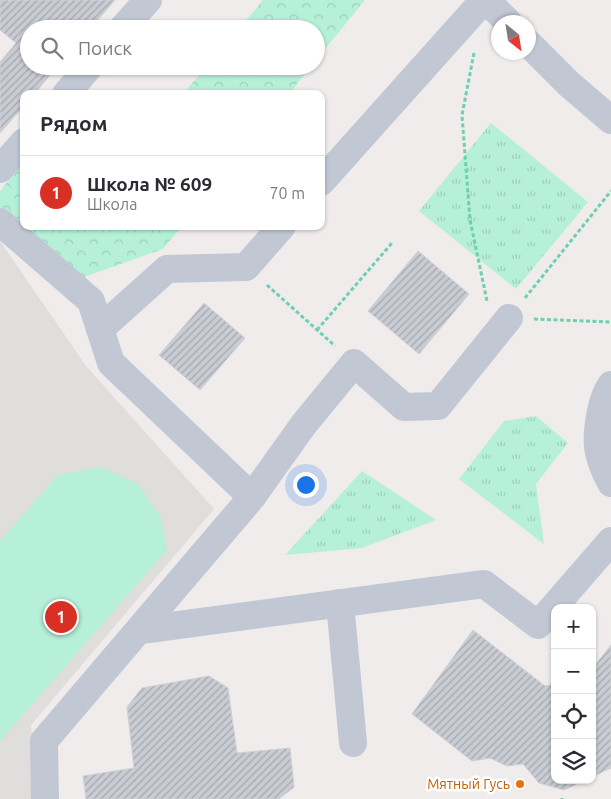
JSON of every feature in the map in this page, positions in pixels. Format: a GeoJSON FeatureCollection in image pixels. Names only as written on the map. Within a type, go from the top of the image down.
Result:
{"type":"FeatureCollection","features":[{"type":"Feature","properties":{"kind":"lane"},"geometry":{"type":"LineString","coordinates":[[130,20],[148,0]]}},
{"type":"Feature","properties":{"kind":"lane"},"geometry":{"type":"LineString","coordinates":[[325,178],[485,0],[501,15]]}},
{"type":"Feature","properties":{"kind":"lane"},"geometry":{"type":"LineString","coordinates":[[536,51],[569,84],[611,120]]}},
{"type":"Feature","properties":{"kind":"lane"},"geometry":{"type":"LineString","coordinates":[[69,90],[82,75]]}},
{"type":"Feature","properties":{"kind":"lane"},"geometry":{"type":"LineString","coordinates":[[0,169],[20,146]]}},
{"type":"Feature","properties":{"kind":"lane"},"geometry":{"type":"LineString","coordinates":[[0,222],[91,301],[111,363],[252,497]]}},
{"type":"Feature","properties":{"kind":"lane"},"geometry":{"type":"LineString","coordinates":[[100,329],[167,269],[246,267],[278,230]]}},
{"type":"Feature","properties":{"kind":"lane"},"geometry":{"type":"LineString","coordinates":[[44,799],[44,742],[252,497],[304,424],[354,363],[404,407],[438,406],[502,327]]}},
{"type":"Feature","properties":{"kind":"lane"},"geometry":{"type":"LineString","coordinates":[[611,385],[605,393],[596,436],[600,463],[611,483]]}},
{"type":"Feature","properties":{"kind":"lane"},"geometry":{"type":"LineString","coordinates":[[141,630],[484,584],[538,625],[611,541]]}},
{"type":"Feature","properties":{"kind":"lane"},"geometry":{"type":"LineString","coordinates":[[340,603],[354,744]]}},
{"type":"Feature","properties":{"kind":"path"},"geometry":{"type":"LineString","coordinates":[[475,48],[462,115],[470,220],[502,327]]}},
{"type":"Feature","properties":{"kind":"path"},"geometry":{"type":"LineString","coordinates":[[502,327],[611,191]]}},
{"type":"Feature","properties":{"kind":"path"},"geometry":{"type":"LineString","coordinates":[[317,330],[392,243]]}},
{"type":"Feature","properties":{"kind":"path"},"geometry":{"type":"LineString","coordinates":[[246,267],[354,363]]}},
{"type":"Feature","properties":{"kind":"path"},"geometry":{"type":"LineString","coordinates":[[502,327],[611,322]]}},
{"type":"Feature","properties":{"kind":"shaded area"},"geometry":{"type":"Polygon","coordinates":[[[0,241],[86,366],[214,509],[31,725],[38,799],[0,799],[0,241]]]}},
{"type":"Feature","properties":{"kind":"green space"},"geometry":{"type":"Polygon","coordinates":[[[263,0],[365,0],[325,49],[325,20],[246,20],[263,0]]]}},
{"type":"Feature","properties":{"kind":"green space"},"geometry":{"type":"Polygon","coordinates":[[[199,75],[304,75],[292,90],[186,90],[199,75]]]}},
{"type":"Feature","properties":{"kind":"green space"},"geometry":{"type":"Polygon","coordinates":[[[491,123],[588,202],[516,289],[419,211],[491,123]]]}},
{"type":"Feature","properties":{"kind":"green space"},"geometry":{"type":"Polygon","coordinates":[[[20,166],[20,225],[0,209],[0,191],[20,166]]]}},
{"type":"Feature","properties":{"kind":"green space"},"geometry":{"type":"Polygon","coordinates":[[[26,230],[179,230],[163,249],[84,277],[26,230]]]}},
{"type":"Feature","properties":{"kind":"green space"},"geometry":{"type":"Polygon","coordinates":[[[536,416],[568,443],[536,484],[544,544],[459,479],[504,421],[536,416]]]}},
{"type":"Feature","properties":{"kind":"green space"},"geometry":{"type":"Polygon","coordinates":[[[101,467],[138,484],[161,518],[167,550],[0,741],[0,541],[58,475],[101,467]]]}},
{"type":"Feature","properties":{"kind":"green space"},"geometry":{"type":"Polygon","coordinates":[[[362,471],[436,520],[362,548],[285,555],[362,471]]]}},
{"type":"Feature","properties":{"kind":"building"},"geometry":{"type":"Polygon","coordinates":[[[0,0],[115,0],[98,20],[20,20],[20,75],[50,75],[37,90],[20,90],[20,110],[0,133],[0,62],[16,43],[0,30],[0,0]]]}},
{"type":"Feature","properties":{"kind":"building"},"geometry":{"type":"Polygon","coordinates":[[[418,251],[469,294],[419,354],[368,311],[418,251]]]}},
{"type":"Feature","properties":{"kind":"building"},"geometry":{"type":"Polygon","coordinates":[[[204,303],[245,338],[200,390],[159,355],[204,303]]]}},
{"type":"Feature","properties":{"kind":"building"},"geometry":{"type":"Polygon","coordinates":[[[473,630],[545,686],[551,685],[551,784],[577,784],[564,790],[539,783],[523,764],[507,766],[490,758],[472,761],[412,714],[473,630]]]}},
{"type":"Feature","properties":{"kind":"building"},"geometry":{"type":"Polygon","coordinates":[[[611,645],[611,768],[596,775],[596,694],[596,664],[611,645]]]}},
{"type":"Feature","properties":{"kind":"building"},"geometry":{"type":"Polygon","coordinates":[[[209,676],[228,688],[237,753],[290,748],[294,787],[279,799],[86,799],[83,776],[134,768],[127,707],[142,688],[209,676]]]}},
{"type":"Feature","properties":{"kind":"place","name":"Школа № 609"},"geometry":{"type":"Point","coordinates":[61,617]}},
{"type":"Feature","properties":{"kind":"place","name":"Мятный Гусь"},"geometry":{"type":"Point","coordinates":[520,784]}}]}
